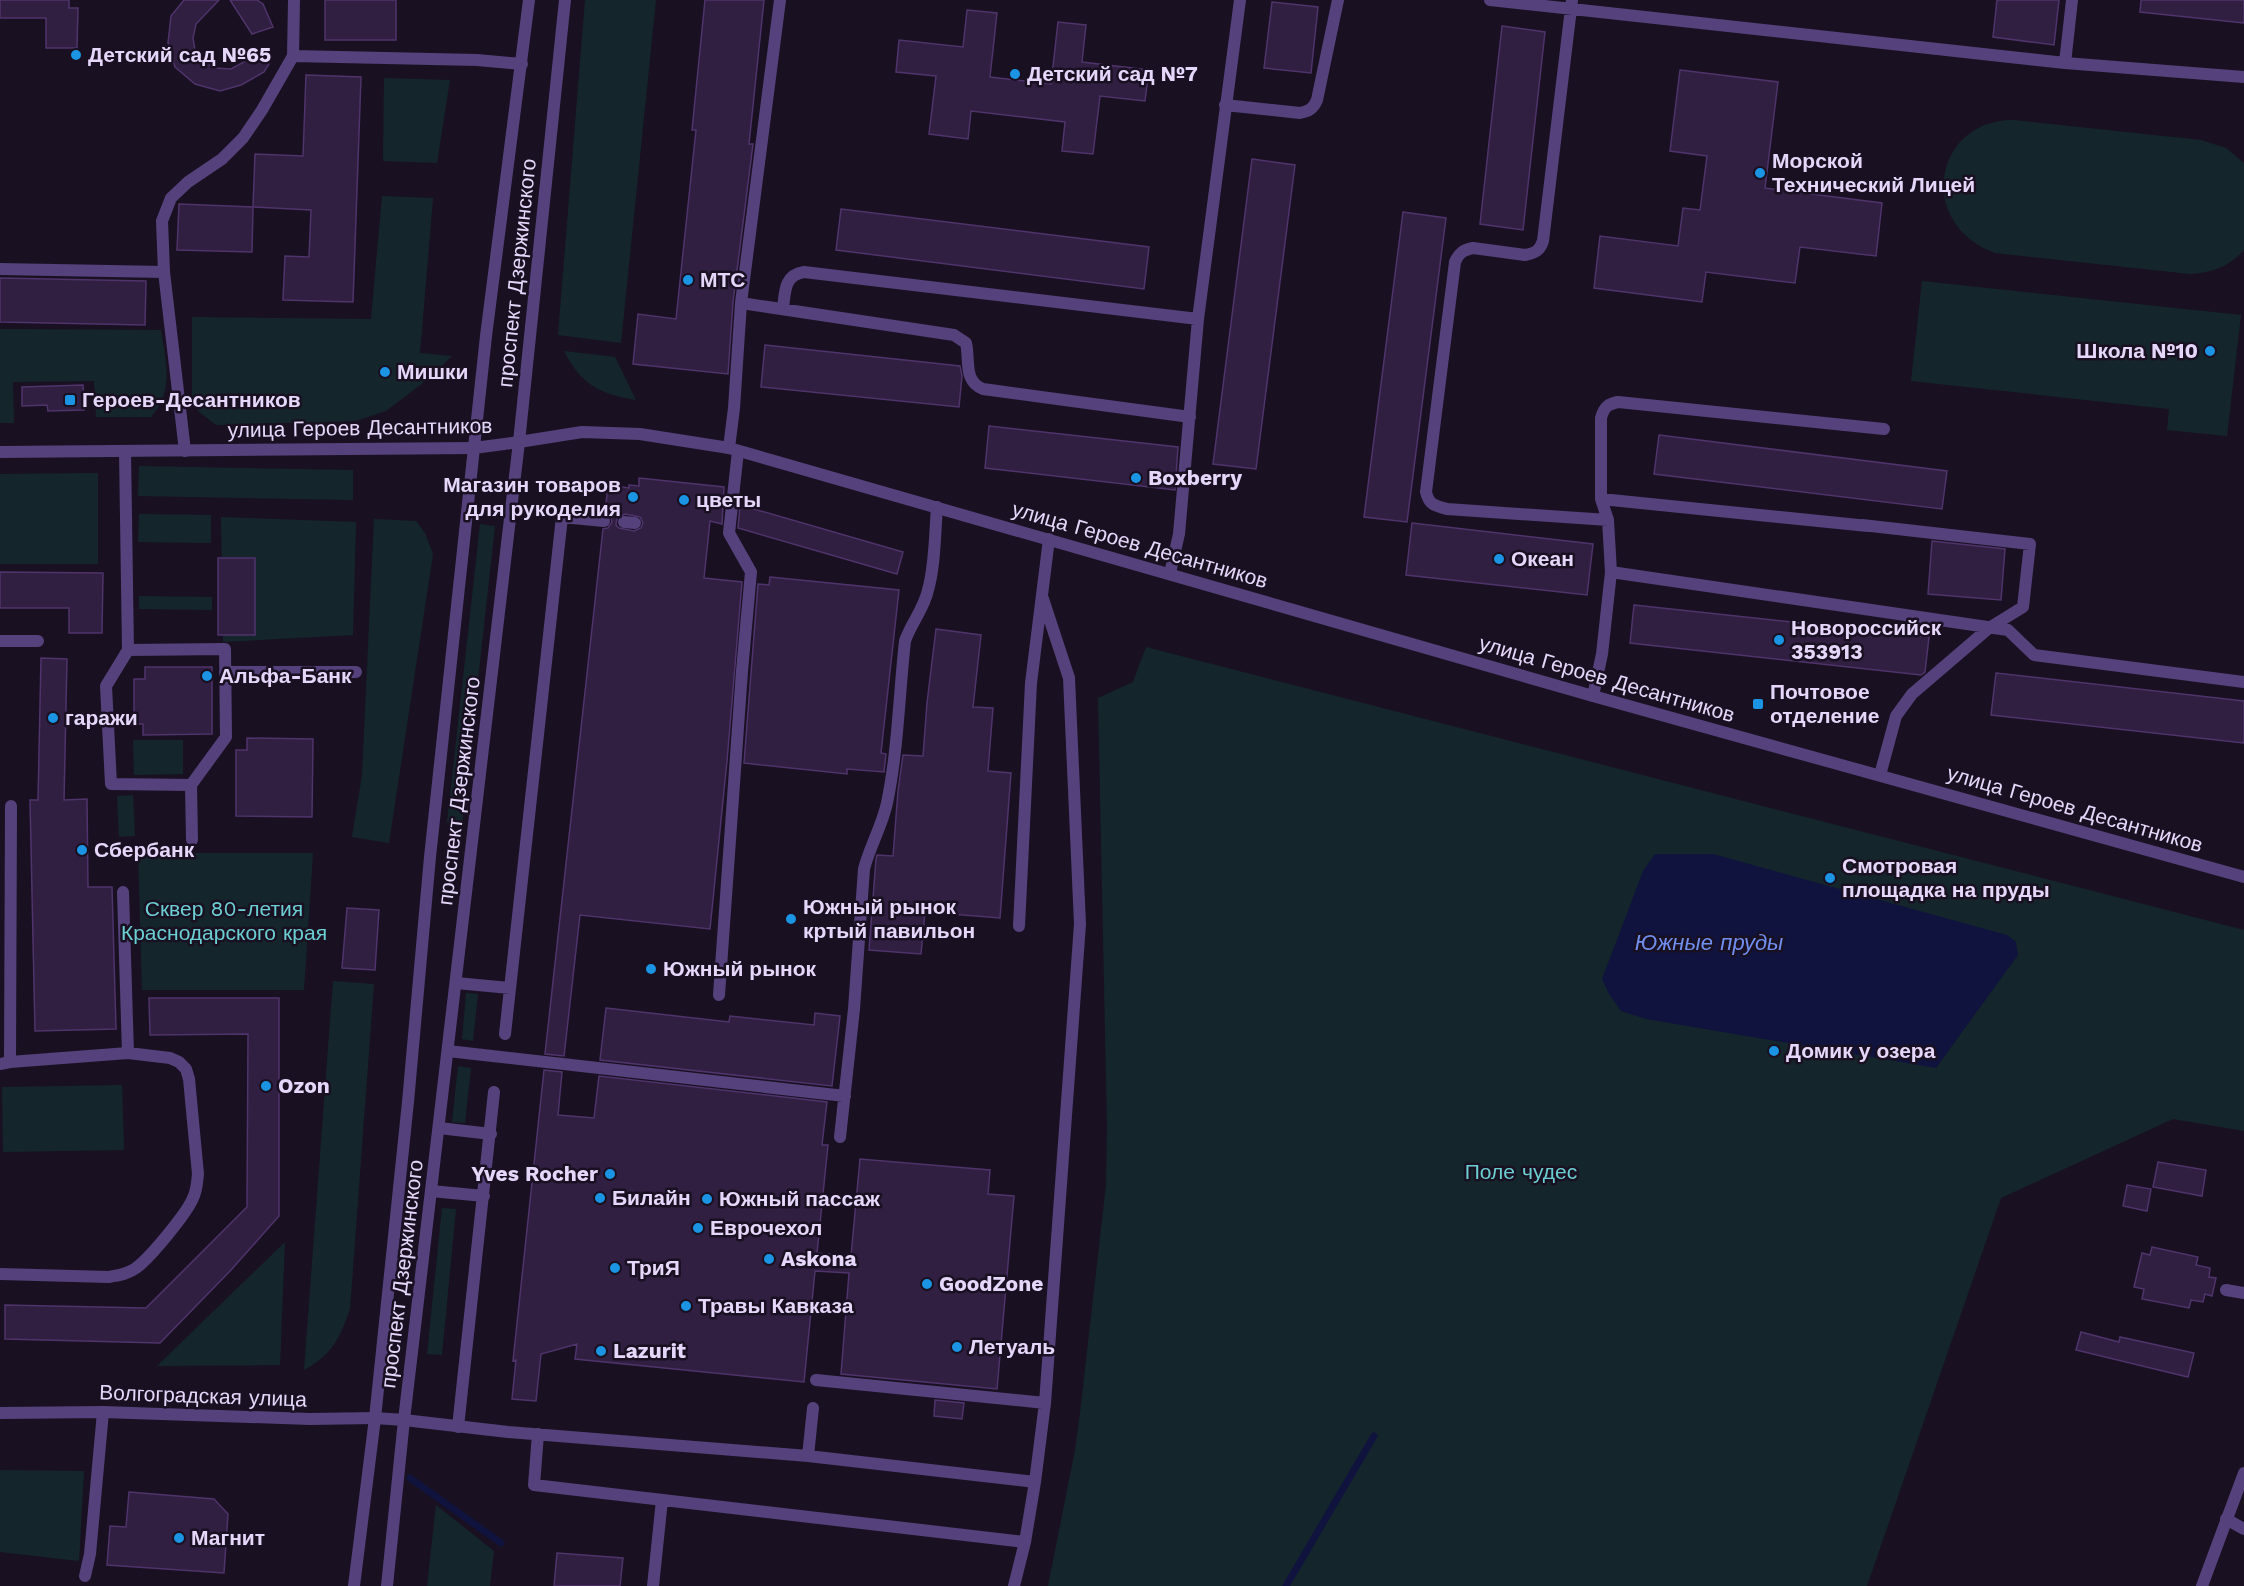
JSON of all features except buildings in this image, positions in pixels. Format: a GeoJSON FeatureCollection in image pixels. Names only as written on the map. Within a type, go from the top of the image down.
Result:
{"type":"FeatureCollection","features":[{"type":"Feature","properties":{"kind":"street"},"geometry":{"type":"LineString","coordinates":[[185,451],[164,272],[162,221],[171,198],[188,182],[222,159],[243,138],[262,110],[293,56],[294,0]]}},
{"type":"Feature","properties":{"kind":"street","name":"проспект Дзержинского"},"geometry":{"type":"LineString","coordinates":[[354,1586],[375,1418],[408,1102],[430,850],[486,336],[529,0]]}},
{"type":"Feature","properties":{"kind":"street","name":"проспект Дзержинского"},"geometry":{"type":"LineString","coordinates":[[387,1586],[404,1420],[519,441],[565,0]]}},
{"type":"Feature","properties":{"kind":"street"},"geometry":{"type":"LineString","coordinates":[[719,995],[751,572],[729,533],[734,408],[741,303],[780,0]]}},
{"type":"Feature","properties":{"kind":"street"},"geometry":{"type":"LineString","coordinates":[[1170,573],[1179,534],[1198,319],[1240,0]]}},
{"type":"Feature","properties":{"kind":"street"},"geometry":{"type":"LineString","coordinates":[[1225,105],[1300,113],[1307,112],[1313,107],[1317,100],[1338,0]]}},
{"type":"Feature","properties":{"kind":"street"},"geometry":{"type":"LineString","coordinates":[[1490,0],[1572,4],[2065,63],[2244,77]]}},
{"type":"Feature","properties":{"kind":"street"},"geometry":{"type":"LineString","coordinates":[[2065,63],[2072,0]]}},
{"type":"Feature","properties":{"kind":"street"},"geometry":{"type":"LineString","coordinates":[[1572,4],[1544,241],[1534,254],[1473,248],[1465,249],[1455,262],[1426,492],[1428,500],[1435,506],[1447,508],[1608,520]]}},
{"type":"Feature","properties":{"kind":"street"},"geometry":{"type":"LineString","coordinates":[[293,56],[477,60],[522,64]]}},
{"type":"Feature","properties":{"kind":"street"},"geometry":{"type":"LineString","coordinates":[[0,269],[164,272]]}},
{"type":"Feature","properties":{"kind":"street"},"geometry":{"type":"LineString","coordinates":[[783,309],[789,279],[795,273],[804,272],[1198,319]]}},
{"type":"Feature","properties":{"kind":"street"},"geometry":{"type":"LineString","coordinates":[[741,303],[954,335],[966,343],[971,381],[983,389],[1190,417]]}},
{"type":"Feature","properties":{"kind":"street"},"geometry":{"type":"LineString","coordinates":[[1593,696],[1602,654],[1611,572],[1608,520],[1601,499],[1603,409],[1618,402],[1884,429]]}},
{"type":"Feature","properties":{"kind":"street","name":"улица Героев Десантников"},"geometry":{"type":"LineString","coordinates":[[0,452],[474,448],[582,432],[640,434],[734,449],[1593,696],[2244,877]]}},
{"type":"Feature","properties":{"kind":"street"},"geometry":{"type":"LineString","coordinates":[[125,451],[128,650],[106,686],[111,784],[191,785]]}},
{"type":"Feature","properties":{"kind":"street"},"geometry":{"type":"LineString","coordinates":[[1601,499],[2030,544],[2023,607],[1989,628],[1912,694],[1896,716],[1880,775]]}},
{"type":"Feature","properties":{"kind":"street"},"geometry":{"type":"LineString","coordinates":[[840,1137],[854,1010],[864,869],[868,852],[886,806],[892,776],[905,641],[910,626],[921,611],[928,590],[937,507]]}},
{"type":"Feature","properties":{"kind":"street"},"geometry":{"type":"LineString","coordinates":[[505,1034],[562,517],[604,520]]}},
{"type":"Feature","properties":{"kind":"street"},"geometry":{"type":"LineString","coordinates":[[1862,525],[1885,528]]}},
{"type":"Feature","properties":{"kind":"street"},"geometry":{"type":"LineString","coordinates":[[1019,926],[1031,683],[1049,539]]}},
{"type":"Feature","properties":{"kind":"street"},"geometry":{"type":"LineString","coordinates":[[1611,572],[2008,630],[2034,655],[2244,682]]}},
{"type":"Feature","properties":{"kind":"street"},"geometry":{"type":"LineString","coordinates":[[1014,1586],[1035,1482],[1045,1404],[1080,924],[1069,678],[1042,596]]}},
{"type":"Feature","properties":{"kind":"street"},"geometry":{"type":"LineString","coordinates":[[0,641],[38,641]]}},
{"type":"Feature","properties":{"kind":"street"},"geometry":{"type":"LineString","coordinates":[[128,650],[225,649],[226,737],[191,785],[192,840]]}},
{"type":"Feature","properties":{"kind":"street"},"geometry":{"type":"LineString","coordinates":[[225,672],[356,672]]}},
{"type":"Feature","properties":{"kind":"street"},"geometry":{"type":"LineString","coordinates":[[0,1274],[109,1277],[135,1269],[193,1199],[198,1174],[189,1079],[186,1069],[179,1062],[170,1058],[128,1053],[5,1063],[11,806]]}},
{"type":"Feature","properties":{"kind":"street"},"geometry":{"type":"LineString","coordinates":[[123,892],[128,1053]]}},
{"type":"Feature","properties":{"kind":"street"},"geometry":{"type":"LineString","coordinates":[[456,983],[510,988]]}},
{"type":"Feature","properties":{"kind":"street"},"geometry":{"type":"LineString","coordinates":[[448,1051],[845,1096]]}},
{"type":"Feature","properties":{"kind":"street"},"geometry":{"type":"LineString","coordinates":[[458,1427],[494,1092]]}},
{"type":"Feature","properties":{"kind":"street"},"geometry":{"type":"LineString","coordinates":[[439,1128],[490,1134]]}},
{"type":"Feature","properties":{"kind":"street"},"geometry":{"type":"LineString","coordinates":[[431,1191],[484,1196]]}},
{"type":"Feature","properties":{"kind":"street"},"geometry":{"type":"LineString","coordinates":[[2226,1290],[2244,1293]]}},
{"type":"Feature","properties":{"kind":"street"},"geometry":{"type":"LineString","coordinates":[[816,1380],[1045,1404]]}},
{"type":"Feature","properties":{"kind":"street"},"geometry":{"type":"LineString","coordinates":[[808,1456],[813,1408]]}},
{"type":"Feature","properties":{"kind":"street"},"geometry":{"type":"LineString","coordinates":[[85,1576],[90,1554],[103,1412]]}},
{"type":"Feature","properties":{"kind":"street","name":"Волгоградская улица"},"geometry":{"type":"LineString","coordinates":[[0,1413],[103,1412],[310,1419],[375,1418],[808,1456],[1035,1482]]}},
{"type":"Feature","properties":{"kind":"street"},"geometry":{"type":"LineString","coordinates":[[538,1434],[534,1485],[1024,1542]]}},
{"type":"Feature","properties":{"kind":"street"},"geometry":{"type":"LineString","coordinates":[[2202,1586],[2244,1473]]}},
{"type":"Feature","properties":{"kind":"street"},"geometry":{"type":"LineString","coordinates":[[653,1586],[662,1500]]}},
{"type":"Feature","properties":{"kind":"street"},"geometry":{"type":"LineString","coordinates":[[2226,1519],[2244,1529]]}},
{"type":"Feature","properties":{"kind":"green space"},"geometry":{"type":"Polygon","coordinates":[[[585,0],[656,0],[621,343],[558,335],[585,0]]]}},
{"type":"Feature","properties":{"kind":"green space"},"geometry":{"type":"Polygon","coordinates":[[[384,78],[450,80],[437,163],[383,161],[384,78]]]}},
{"type":"Feature","properties":{"kind":"green space"},"geometry":{"type":"Polygon","coordinates":[[[2014,120],[2201,140],[2226,148],[2244,163],[2244,250],[2220,268],[2190,274],[1995,253],[1970,239],[1953,220],[1945,198],[1944,175],[1952,154],[1966,136],[1987,124],[2014,120]]]}},
{"type":"Feature","properties":{"kind":"green space"},"geometry":{"type":"Polygon","coordinates":[[[382,196],[433,198],[420,353],[452,356],[428,379],[386,411],[356,421],[216,425],[198,411],[192,398],[192,317],[371,319],[382,196]]]}},
{"type":"Feature","properties":{"kind":"green space"},"geometry":{"type":"Polygon","coordinates":[[[1922,281],[2241,315],[2227,436],[2167,430],[2169,409],[1911,381],[1922,281]]]}},
{"type":"Feature","properties":{"kind":"green space"},"geometry":{"type":"Polygon","coordinates":[[[0,329],[161,330],[166,376],[163,397],[151,417],[96,417],[94,381],[13,382],[14,423],[0,423],[0,329]]]}},
{"type":"Feature","properties":{"kind":"green space"},"geometry":{"type":"Polygon","coordinates":[[[564,351],[615,357],[636,400],[601,391],[592,386],[577,372],[564,351]]]}},
{"type":"Feature","properties":{"kind":"green space"},"geometry":{"type":"Polygon","coordinates":[[[139,466],[353,470],[353,500],[138,496],[139,466]]]}},
{"type":"Feature","properties":{"kind":"green space"},"geometry":{"type":"Polygon","coordinates":[[[98,473],[98,564],[0,564],[0,474],[98,473]]]}},
{"type":"Feature","properties":{"kind":"green space"},"geometry":{"type":"Polygon","coordinates":[[[139,514],[211,515],[211,543],[138,542],[139,514]]]}},
{"type":"Feature","properties":{"kind":"green space"},"geometry":{"type":"Polygon","coordinates":[[[221,517],[356,522],[353,635],[223,642],[221,517]]]}},
{"type":"Feature","properties":{"kind":"green space"},"geometry":{"type":"Polygon","coordinates":[[[374,519],[416,521],[425,533],[433,554],[389,843],[352,837],[362,775],[374,519]]]}},
{"type":"Feature","properties":{"kind":"green space"},"geometry":{"type":"Polygon","coordinates":[[[480,524],[495,526],[462,825],[447,823],[480,524]]]}},
{"type":"Feature","properties":{"kind":"green space"},"geometry":{"type":"Polygon","coordinates":[[[139,596],[212,597],[212,610],[139,609],[139,596]]]}},
{"type":"Feature","properties":{"kind":"green space","name":"Поле чудес"},"geometry":{"type":"Polygon","coordinates":[[[1146,647],[2244,930],[2244,1131],[2173,1119],[2001,1198],[1867,1586],[1048,1586],[1075,1450],[1106,1185],[1107,1126],[1098,698],[1133,682],[1146,647]]]}},
{"type":"Feature","properties":{"kind":"green space"},"geometry":{"type":"Polygon","coordinates":[[[133,740],[183,740],[183,774],[134,775],[133,740]]]}},
{"type":"Feature","properties":{"kind":"green space"},"geometry":{"type":"Polygon","coordinates":[[[133,795],[135,836],[119,837],[117,796],[133,795]]]}},
{"type":"Feature","properties":{"kind":"green space","name":"Сквер 80-летия Краснодарского края"},"geometry":{"type":"Polygon","coordinates":[[[138,853],[313,853],[304,990],[142,990],[138,853]]]}},
{"type":"Feature","properties":{"kind":"green space"},"geometry":{"type":"Polygon","coordinates":[[[333,981],[374,984],[350,1309],[334,1345],[322,1358],[304,1370],[333,981]]]}},
{"type":"Feature","properties":{"kind":"green space"},"geometry":{"type":"Polygon","coordinates":[[[466,993],[478,994],[473,1041],[462,1039],[466,993]]]}},
{"type":"Feature","properties":{"kind":"green space"},"geometry":{"type":"Polygon","coordinates":[[[458,1066],[471,1068],[465,1123],[452,1122],[458,1066]]]}},
{"type":"Feature","properties":{"kind":"green space"},"geometry":{"type":"Polygon","coordinates":[[[122,1085],[124,1150],[3,1152],[2,1087],[122,1085]]]}},
{"type":"Feature","properties":{"kind":"green space"},"geometry":{"type":"Polygon","coordinates":[[[442,1208],[456,1209],[442,1355],[427,1354],[442,1208]]]}},
{"type":"Feature","properties":{"kind":"green space"},"geometry":{"type":"Polygon","coordinates":[[[285,1242],[280,1365],[157,1366],[285,1242]]]}},
{"type":"Feature","properties":{"kind":"green space"},"geometry":{"type":"Polygon","coordinates":[[[0,1470],[84,1471],[79,1561],[0,1552],[0,1470]]]}},
{"type":"Feature","properties":{"kind":"green space"},"geometry":{"type":"Polygon","coordinates":[[[436,1505],[494,1551],[490,1586],[427,1586],[436,1505]]]}},
{"type":"Feature","properties":{"kind":"water","name":"Южные пруды"},"geometry":{"type":"Polygon","coordinates":[[[1655,854],[1713,854],[2007,935],[2016,942],[2018,955],[1936,1068],[1646,1019],[1621,1011],[1602,979],[1643,871],[1655,854]]]}},
{"type":"Feature","properties":{"kind":"waterway"},"geometry":{"type":"LineString","coordinates":[[1286,1586],[1374,1436]]}},
{"type":"Feature","properties":{"kind":"waterway"},"geometry":{"type":"LineString","coordinates":[[410,1478],[501,1543]]}},
{"type":"Feature","properties":{"kind":"place","name":"Детский сад №65"},"geometry":{"type":"Point","coordinates":[76,55]}},
{"type":"Feature","properties":{"kind":"place","name":"Детский сад №7"},"geometry":{"type":"Point","coordinates":[1015,74]}},
{"type":"Feature","properties":{"kind":"place","name":"Морской Технический Лицей"},"geometry":{"type":"Point","coordinates":[1760,173]}},
{"type":"Feature","properties":{"kind":"place","name":"МТС"},"geometry":{"type":"Point","coordinates":[688,280]}},
{"type":"Feature","properties":{"kind":"place","name":"Школа №10"},"geometry":{"type":"Point","coordinates":[2210,351]}},
{"type":"Feature","properties":{"kind":"place","name":"Мишки"},"geometry":{"type":"Point","coordinates":[385,372]}},
{"type":"Feature","properties":{"kind":"place","name":"Героев-Десантников"},"geometry":{"type":"Point","coordinates":[70,400]}},
{"type":"Feature","properties":{"kind":"place","name":"Boxberry"},"geometry":{"type":"Point","coordinates":[1136,478]}},
{"type":"Feature","properties":{"kind":"place","name":"Магазин товаров для рукоделия"},"geometry":{"type":"Point","coordinates":[633,497]}},
{"type":"Feature","properties":{"kind":"place","name":"цветы"},"geometry":{"type":"Point","coordinates":[684,500]}},
{"type":"Feature","properties":{"kind":"place","name":"Океан"},"geometry":{"type":"Point","coordinates":[1499,559]}},
{"type":"Feature","properties":{"kind":"place","name":"Новороссийск 353913"},"geometry":{"type":"Point","coordinates":[1779,640]}},
{"type":"Feature","properties":{"kind":"place","name":"Альфа-Банк"},"geometry":{"type":"Point","coordinates":[207,676]}},
{"type":"Feature","properties":{"kind":"place","name":"Почтовое отделение"},"geometry":{"type":"Point","coordinates":[1758,704]}},
{"type":"Feature","properties":{"kind":"place","name":"гаражи"},"geometry":{"type":"Point","coordinates":[53,718]}},
{"type":"Feature","properties":{"kind":"place","name":"Сбербанк"},"geometry":{"type":"Point","coordinates":[82,850]}},
{"type":"Feature","properties":{"kind":"place","name":"Смотровая площадка на пруды"},"geometry":{"type":"Point","coordinates":[1830,878]}},
{"type":"Feature","properties":{"kind":"place","name":"Южный рынок кртый павильон"},"geometry":{"type":"Point","coordinates":[791,919]}},
{"type":"Feature","properties":{"kind":"place","name":"Южный рынок"},"geometry":{"type":"Point","coordinates":[651,969]}},
{"type":"Feature","properties":{"kind":"place","name":"Домик у озера"},"geometry":{"type":"Point","coordinates":[1774,1051]}},
{"type":"Feature","properties":{"kind":"place","name":"Ozon"},"geometry":{"type":"Point","coordinates":[266,1086]}},
{"type":"Feature","properties":{"kind":"place","name":"Yves Rocher"},"geometry":{"type":"Point","coordinates":[610,1174]}},
{"type":"Feature","properties":{"kind":"place","name":"Билайн"},"geometry":{"type":"Point","coordinates":[600,1198]}},
{"type":"Feature","properties":{"kind":"place","name":"Южный пассаж"},"geometry":{"type":"Point","coordinates":[707,1199]}},
{"type":"Feature","properties":{"kind":"place","name":"Еврочехол"},"geometry":{"type":"Point","coordinates":[698,1228]}},
{"type":"Feature","properties":{"kind":"place","name":"Askona"},"geometry":{"type":"Point","coordinates":[769,1259]}},
{"type":"Feature","properties":{"kind":"place","name":"ТриЯ"},"geometry":{"type":"Point","coordinates":[615,1268]}},
{"type":"Feature","properties":{"kind":"place","name":"GoodZone"},"geometry":{"type":"Point","coordinates":[927,1284]}},
{"type":"Feature","properties":{"kind":"place","name":"Травы Кавказа"},"geometry":{"type":"Point","coordinates":[686,1306]}},
{"type":"Feature","properties":{"kind":"place","name":"Летуаль"},"geometry":{"type":"Point","coordinates":[957,1347]}},
{"type":"Feature","properties":{"kind":"place","name":"Lazurit"},"geometry":{"type":"Point","coordinates":[601,1351]}},
{"type":"Feature","properties":{"kind":"place","name":"Магнит"},"geometry":{"type":"Point","coordinates":[179,1538]}}]}
